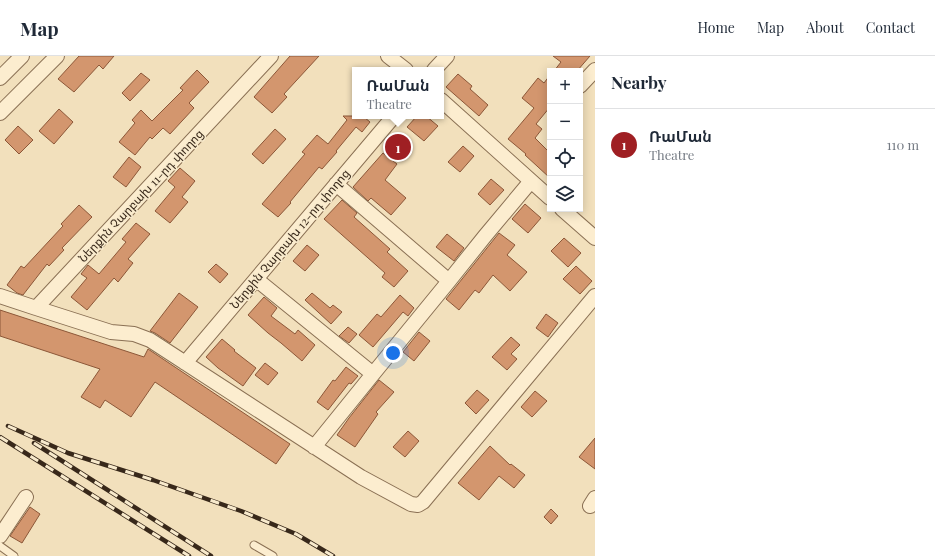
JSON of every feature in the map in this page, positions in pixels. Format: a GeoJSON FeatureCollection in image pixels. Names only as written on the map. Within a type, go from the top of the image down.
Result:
{"type":"FeatureCollection","features":[{"type":"Feature","properties":{"kind":"street"},"geometry":{"type":"LineString","coordinates":[[0,78],[22,56]]}},
{"type":"Feature","properties":{"kind":"street"},"geometry":{"type":"LineString","coordinates":[[0,113],[57,56]]}},
{"type":"Feature","properties":{"kind":"street","name":"Ներքին Չարբախ 11-րդ փողոց"},"geometry":{"type":"LineString","coordinates":[[36,308],[271,56]]}},
{"type":"Feature","properties":{"kind":"street"},"geometry":{"type":"LineString","coordinates":[[388,56],[402,67]]}},
{"type":"Feature","properties":{"kind":"street"},"geometry":{"type":"LineString","coordinates":[[437,67],[447,56]]}},
{"type":"Feature","properties":{"kind":"street"},"geometry":{"type":"LineString","coordinates":[[583,83],[595,70]]}},
{"type":"Feature","properties":{"kind":"street"},"geometry":{"type":"LineString","coordinates":[[444,103],[547,195]]}},
{"type":"Feature","properties":{"kind":"street","name":"Ներքին Չարբախ 12-րդ փողոց"},"geometry":{"type":"LineString","coordinates":[[185,363],[391,119]]}},
{"type":"Feature","properties":{"kind":"street"},"geometry":{"type":"LineString","coordinates":[[314,447],[531,181]]}},
{"type":"Feature","properties":{"kind":"street"},"geometry":{"type":"LineString","coordinates":[[336,184],[449,281]]}},
{"type":"Feature","properties":{"kind":"street"},"geometry":{"type":"LineString","coordinates":[[565,212],[595,238]]}},
{"type":"Feature","properties":{"kind":"street"},"geometry":{"type":"LineString","coordinates":[[256,279],[373,374]]}},
{"type":"Feature","properties":{"kind":"street"},"geometry":{"type":"LineString","coordinates":[[0,296],[111,332],[134,334],[150,340],[361,477],[411,504],[418,505],[423,502],[595,296]]}},
{"type":"Feature","properties":{"kind":"street"},"geometry":{"type":"LineString","coordinates":[[0,536],[26,497]]}},
{"type":"Feature","properties":{"kind":"lane"},"geometry":{"type":"LineString","coordinates":[[254,545],[273,556]]}},
{"type":"Feature","properties":{"kind":"lane"},"geometry":{"type":"LineString","coordinates":[[0,546],[14,556]]}},
{"type":"Feature","properties":{"kind":"building"},"geometry":{"type":"Polygon","coordinates":[[[79,56],[114,56],[103,69],[99,65],[74,92],[58,79],[79,56]]]}},
{"type":"Feature","properties":{"kind":"building"},"geometry":{"type":"Polygon","coordinates":[[[290,56],[319,56],[284,94],[287,97],[272,113],[254,97],[290,56]]]}},
{"type":"Feature","properties":{"kind":"building"},"geometry":{"type":"Polygon","coordinates":[[[553,56],[590,56],[580,68],[556,68],[561,62],[553,56]]]}},
{"type":"Feature","properties":{"kind":"building"},"geometry":{"type":"Polygon","coordinates":[[[197,70],[209,82],[189,103],[194,108],[170,134],[163,128],[152,139],[150,137],[135,155],[119,142],[135,123],[132,120],[141,110],[152,121],[183,90],[180,88],[197,70]]]}},
{"type":"Feature","properties":{"kind":"building"},"geometry":{"type":"Polygon","coordinates":[[[141,73],[150,80],[130,101],[122,93],[141,73]]]}},
{"type":"Feature","properties":{"kind":"building"},"geometry":{"type":"Polygon","coordinates":[[[458,74],[472,86],[470,89],[488,105],[479,116],[446,87],[458,74]]]}},
{"type":"Feature","properties":{"kind":"building"},"geometry":{"type":"Polygon","coordinates":[[[538,78],[544,83],[547,79],[547,111],[536,124],[542,129],[535,138],[547,150],[547,175],[525,155],[526,154],[508,139],[534,108],[522,98],[538,78]]]}},
{"type":"Feature","properties":{"kind":"building"},"geometry":{"type":"Polygon","coordinates":[[[59,109],[73,122],[54,144],[39,131],[59,109]]]}},
{"type":"Feature","properties":{"kind":"building"},"geometry":{"type":"Polygon","coordinates":[[[343,116],[352,116],[352,119],[366,119],[370,122],[362,132],[356,127],[336,151],[337,152],[322,169],[319,167],[278,217],[262,204],[305,154],[302,152],[317,135],[328,144],[347,120],[343,116]]]}},
{"type":"Feature","properties":{"kind":"building"},"geometry":{"type":"Polygon","coordinates":[[[414,119],[430,119],[438,126],[424,141],[407,127],[414,119]]]}},
{"type":"Feature","properties":{"kind":"building"},"geometry":{"type":"Polygon","coordinates":[[[18,126],[33,140],[19,154],[5,140],[18,126]]]}},
{"type":"Feature","properties":{"kind":"building"},"geometry":{"type":"Polygon","coordinates":[[[275,129],[286,139],[263,164],[252,154],[275,129]]]}},
{"type":"Feature","properties":{"kind":"building"},"geometry":{"type":"Polygon","coordinates":[[[463,146],[474,156],[460,172],[448,162],[463,146]]]}},
{"type":"Feature","properties":{"kind":"building"},"geometry":{"type":"Polygon","coordinates":[[[383,153],[397,164],[385,180],[406,198],[391,215],[371,198],[368,201],[353,187],[383,153]]]}},
{"type":"Feature","properties":{"kind":"building"},"geometry":{"type":"Polygon","coordinates":[[[129,157],[141,167],[126,187],[113,177],[129,157]]]}},
{"type":"Feature","properties":{"kind":"building"},"geometry":{"type":"Polygon","coordinates":[[[180,168],[195,181],[182,197],[188,202],[170,223],[155,211],[175,187],[168,181],[180,168]]]}},
{"type":"Feature","properties":{"kind":"building"},"geometry":{"type":"Polygon","coordinates":[[[491,179],[504,190],[490,205],[478,194],[491,179]]]}},
{"type":"Feature","properties":{"kind":"building"},"geometry":{"type":"Polygon","coordinates":[[[342,200],[357,213],[354,217],[390,249],[387,252],[408,271],[394,287],[382,277],[385,273],[324,219],[342,200]]]}},
{"type":"Feature","properties":{"kind":"building"},"geometry":{"type":"Polygon","coordinates":[[[525,204],[541,218],[528,233],[512,219],[525,204]]]}},
{"type":"Feature","properties":{"kind":"building"},"geometry":{"type":"Polygon","coordinates":[[[79,205],[92,217],[62,248],[64,250],[49,266],[47,264],[23,295],[17,293],[7,285],[21,266],[24,268],[63,226],[61,224],[79,205]]]}},
{"type":"Feature","properties":{"kind":"building"},"geometry":{"type":"Polygon","coordinates":[[[136,223],[150,234],[128,259],[133,263],[118,282],[114,278],[87,310],[71,297],[87,278],[81,274],[88,265],[99,274],[126,242],[122,239],[136,223]]]}},
{"type":"Feature","properties":{"kind":"building"},"geometry":{"type":"Polygon","coordinates":[[[499,233],[515,245],[507,255],[527,272],[510,291],[493,275],[479,293],[475,290],[459,310],[446,299],[499,233]]]}},
{"type":"Feature","properties":{"kind":"building"},"geometry":{"type":"Polygon","coordinates":[[[447,234],[464,248],[454,261],[436,247],[447,234]]]}},
{"type":"Feature","properties":{"kind":"building"},"geometry":{"type":"Polygon","coordinates":[[[564,238],[581,253],[568,267],[551,251],[564,238]]]}},
{"type":"Feature","properties":{"kind":"building"},"geometry":{"type":"Polygon","coordinates":[[[307,245],[319,255],[305,271],[293,261],[307,245]]]}},
{"type":"Feature","properties":{"kind":"building"},"geometry":{"type":"Polygon","coordinates":[[[216,264],[228,274],[220,283],[208,272],[216,264]]]}},
{"type":"Feature","properties":{"kind":"building"},"geometry":{"type":"Polygon","coordinates":[[[576,266],[592,281],[580,294],[563,279],[576,266]]]}},
{"type":"Feature","properties":{"kind":"building"},"geometry":{"type":"Polygon","coordinates":[[[179,293],[198,307],[170,343],[150,331],[179,293]]]}},
{"type":"Feature","properties":{"kind":"building"},"geometry":{"type":"Polygon","coordinates":[[[312,293],[330,308],[333,305],[342,312],[331,324],[305,300],[312,293]]]}},
{"type":"Feature","properties":{"kind":"building"},"geometry":{"type":"Polygon","coordinates":[[[400,295],[414,308],[408,316],[403,312],[373,347],[359,335],[377,314],[381,317],[400,295]]]}},
{"type":"Feature","properties":{"kind":"building"},"geometry":{"type":"Polygon","coordinates":[[[264,297],[277,308],[271,316],[295,334],[298,330],[315,345],[302,361],[248,315],[264,297]]]}},
{"type":"Feature","properties":{"kind":"building"},"geometry":{"type":"Polygon","coordinates":[[[0,310],[144,357],[148,349],[290,444],[276,464],[155,382],[131,417],[105,400],[100,408],[81,397],[100,369],[0,336],[0,310]]]}},
{"type":"Feature","properties":{"kind":"building"},"geometry":{"type":"Polygon","coordinates":[[[546,314],[558,323],[548,337],[536,328],[546,314]]]}},
{"type":"Feature","properties":{"kind":"building"},"geometry":{"type":"Polygon","coordinates":[[[348,327],[357,334],[349,343],[339,336],[348,327]]]}},
{"type":"Feature","properties":{"kind":"building"},"geometry":{"type":"Polygon","coordinates":[[[419,332],[430,341],[414,361],[403,352],[419,332]]]}},
{"type":"Feature","properties":{"kind":"building"},"geometry":{"type":"Polygon","coordinates":[[[511,337],[520,345],[511,354],[517,359],[507,370],[492,357],[511,337]]]}},
{"type":"Feature","properties":{"kind":"building"},"geometry":{"type":"Polygon","coordinates":[[[222,339],[235,350],[234,351],[256,368],[243,386],[218,368],[206,357],[222,339]]]}},
{"type":"Feature","properties":{"kind":"building"},"geometry":{"type":"Polygon","coordinates":[[[265,363],[278,373],[268,385],[255,375],[265,363]]]}},
{"type":"Feature","properties":{"kind":"building"},"geometry":{"type":"Polygon","coordinates":[[[346,367],[358,376],[351,384],[349,383],[328,410],[317,402],[333,380],[335,381],[346,367]]]}},
{"type":"Feature","properties":{"kind":"building"},"geometry":{"type":"Polygon","coordinates":[[[379,380],[394,392],[376,412],[378,414],[355,447],[337,435],[379,380]]]}},
{"type":"Feature","properties":{"kind":"building"},"geometry":{"type":"Polygon","coordinates":[[[477,390],[489,400],[476,414],[465,403],[477,390]]]}},
{"type":"Feature","properties":{"kind":"building"},"geometry":{"type":"Polygon","coordinates":[[[535,391],[547,401],[532,417],[521,407],[535,391]]]}},
{"type":"Feature","properties":{"kind":"building"},"geometry":{"type":"Polygon","coordinates":[[[408,431],[419,441],[405,457],[393,447],[408,431]]]}},
{"type":"Feature","properties":{"kind":"building"},"geometry":{"type":"Polygon","coordinates":[[[595,438],[595,469],[579,457],[595,438]]]}},
{"type":"Feature","properties":{"kind":"building"},"geometry":{"type":"Polygon","coordinates":[[[490,446],[510,465],[511,464],[525,475],[514,488],[499,476],[479,500],[458,483],[490,446]]]}},
{"type":"Feature","properties":{"kind":"building"},"geometry":{"type":"Polygon","coordinates":[[[30,507],[40,514],[22,543],[10,536],[30,507]]]}},
{"type":"Feature","properties":{"kind":"building"},"geometry":{"type":"Polygon","coordinates":[[[551,509],[558,516],[551,524],[544,517],[551,509]]]}},
{"type":"Feature","properties":{"kind":"railway"},"geometry":{"type":"LineString","coordinates":[[8,426],[68,453],[153,480],[241,511],[296,534],[333,556]]}},
{"type":"Feature","properties":{"kind":"railway"},"geometry":{"type":"LineString","coordinates":[[0,437],[189,556]]}},
{"type":"Feature","properties":{"kind":"railway"},"geometry":{"type":"LineString","coordinates":[[34,443],[211,556]]}},
{"type":"Feature","properties":{"kind":"place","name":"ՌաՄան"},"geometry":{"type":"Point","coordinates":[398,147]}}]}
